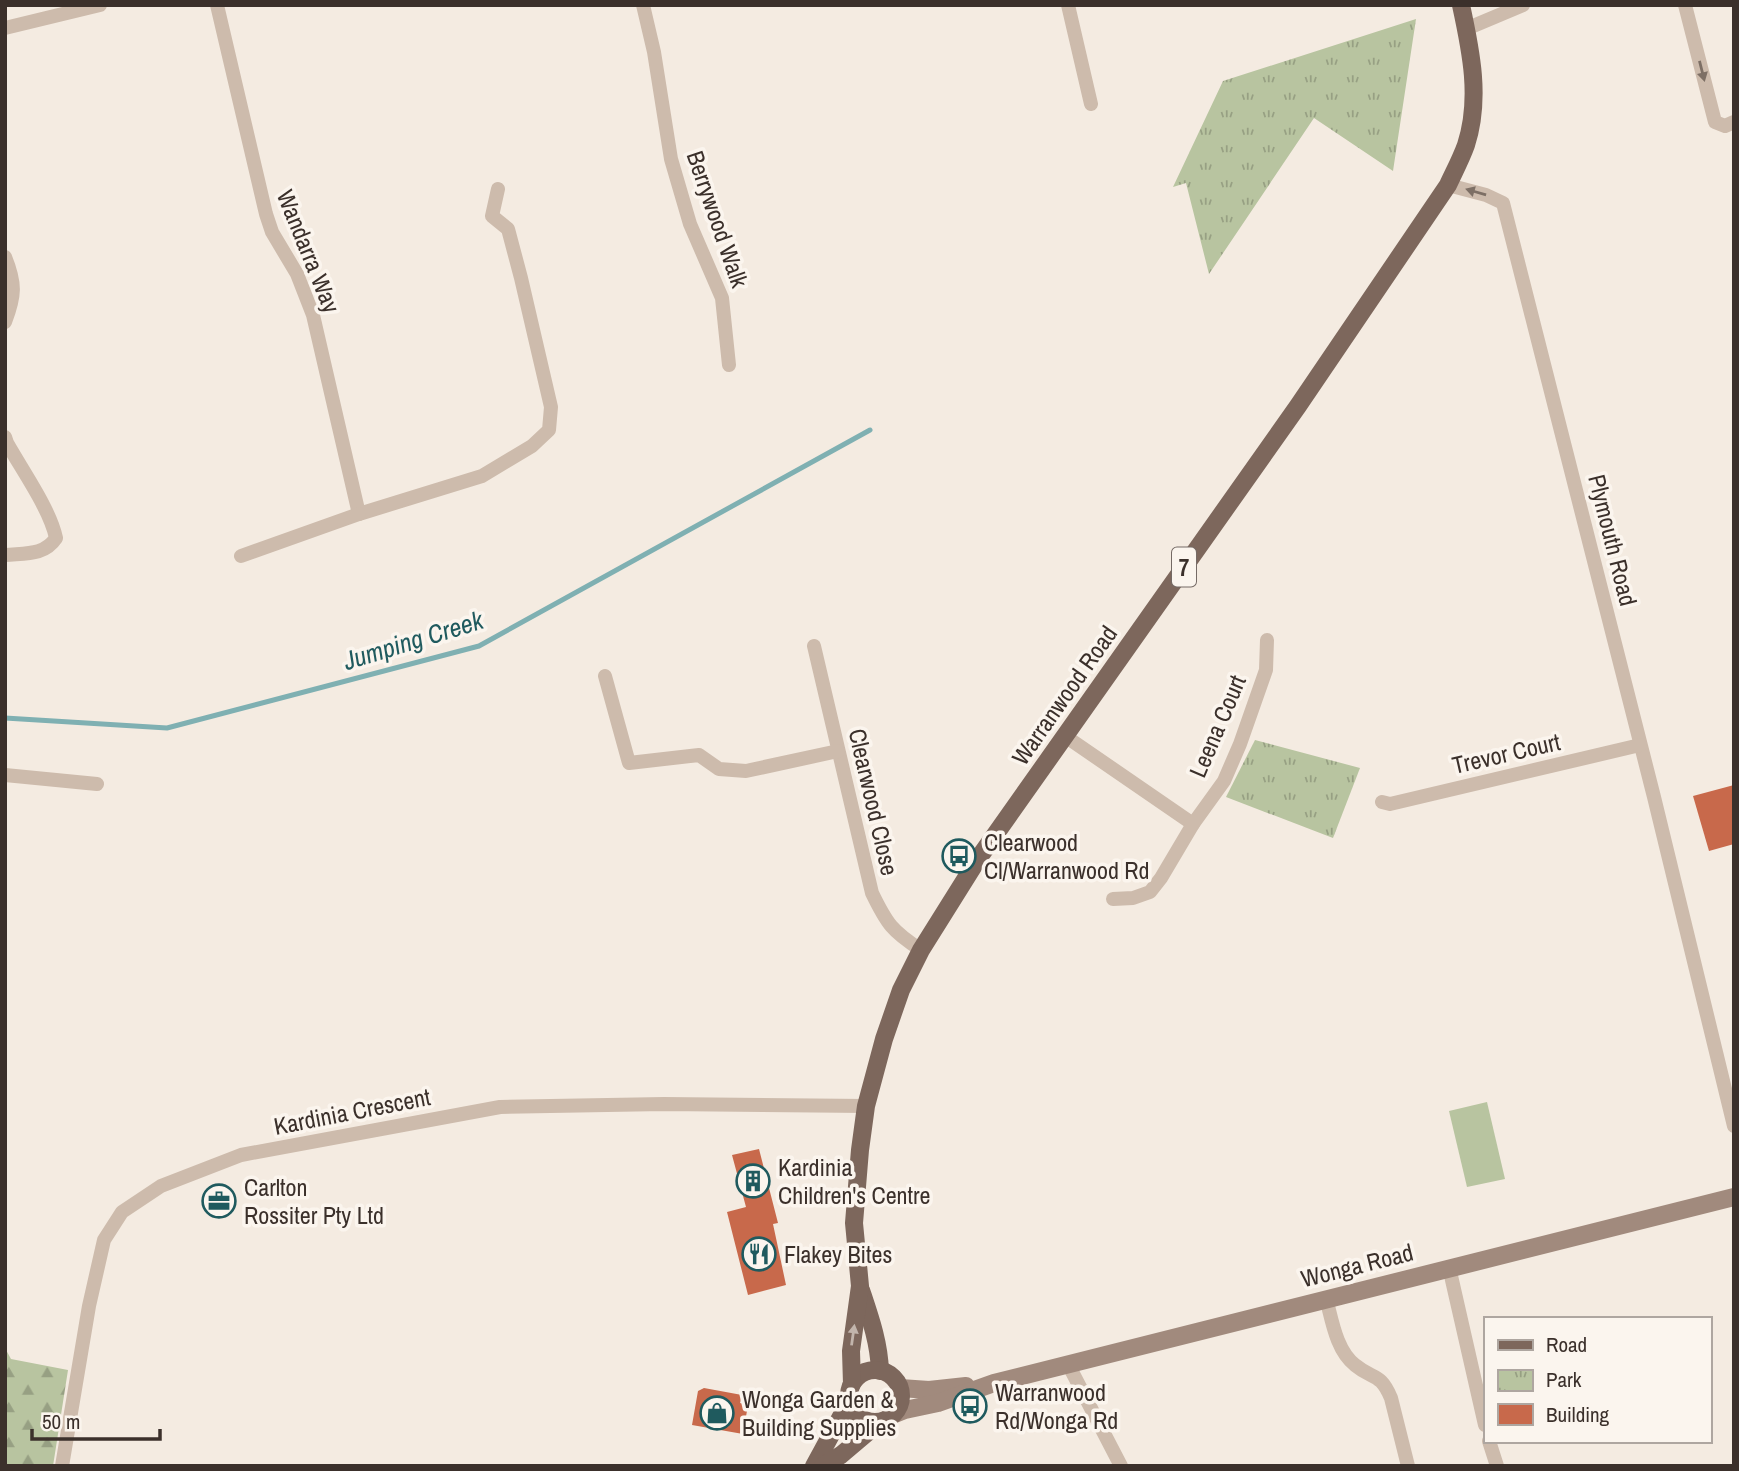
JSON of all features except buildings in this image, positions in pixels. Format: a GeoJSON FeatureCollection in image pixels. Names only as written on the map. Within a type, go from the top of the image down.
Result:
{"type":"FeatureCollection","features":[{"type":"Feature","properties":{"kind":"main road","name":"7"},"geometry":{"type":"LineString","coordinates":[[1448,185],[1465,147],[1473,113],[1470,43],[1461,5]]}},
{"type":"Feature","properties":{"kind":"main road","name":"Warranwood Road"},"geometry":{"type":"LineString","coordinates":[[851,1392],[851,1351],[860,1286],[854,1211],[866,1106],[884,1039],[901,990],[921,950],[978,859],[1298,406],[1448,185]]}},
{"type":"Feature","properties":{"kind":"main road","name":"Wonga Road"},"geometry":{"type":"LineString","coordinates":[[823,1466],[887,1418],[993,1383],[1734,1197]]}},
{"type":"Feature","properties":{"kind":"main road","name":"Warranwood Road"},"geometry":{"type":"LineString","coordinates":[[860,1286],[875,1332],[880,1371]]}},
{"type":"Feature","properties":{"kind":"main road"},"geometry":{"type":"LineString","coordinates":[[872,1370],[880,1371],[889,1374],[900,1388],[900,1406],[887,1418],[864,1420],[852,1408],[851,1392],[857,1377],[872,1370]]}},
{"type":"Feature","properties":{"kind":"main road","name":"Wonga Road"},"geometry":{"type":"LineString","coordinates":[[900,1388],[929,1390],[993,1383]]}},
{"type":"Feature","properties":{"kind":"main road","name":"7"},"geometry":{"type":"LineString","coordinates":[[814,1466],[851,1392]]}},
{"type":"Feature","properties":{"kind":"street"},"geometry":{"type":"LineString","coordinates":[[5,28],[100,5]]}},
{"type":"Feature","properties":{"kind":"street","name":"Wandarra Way"},"geometry":{"type":"LineString","coordinates":[[217,5],[266,214],[272,232],[296,274],[313,315],[359,514]]}},
{"type":"Feature","properties":{"kind":"street","name":"Berrywood Walk"},"geometry":{"type":"LineString","coordinates":[[643,5],[654,52],[671,159],[690,224],[722,298],[729,365]]}},
{"type":"Feature","properties":{"kind":"street"},"geometry":{"type":"LineString","coordinates":[[1068,5],[1091,104]]}},
{"type":"Feature","properties":{"kind":"street"},"geometry":{"type":"LineString","coordinates":[[1466,29],[1523,5]]}},
{"type":"Feature","properties":{"kind":"street"},"geometry":{"type":"LineString","coordinates":[[1685,5],[1715,122],[1725,126],[1734,122]]}},
{"type":"Feature","properties":{"kind":"street","name":"Plymouth Road"},"geometry":{"type":"LineString","coordinates":[[1448,185],[1486,195],[1503,203],[1734,1126]]}},
{"type":"Feature","properties":{"kind":"street"},"geometry":{"type":"LineString","coordinates":[[241,556],[359,514],[482,476],[532,446],[550,430],[551,407],[508,229],[492,216],[498,190]]}},
{"type":"Feature","properties":{"kind":"street"},"geometry":{"type":"LineString","coordinates":[[5,257],[14,284],[13,302],[5,322]]}},
{"type":"Feature","properties":{"kind":"street"},"geometry":{"type":"LineString","coordinates":[[5,438],[44,508],[56,538],[50,547],[37,552],[5,555]]}},
{"type":"Feature","properties":{"kind":"street","name":"Leena Court"},"geometry":{"type":"LineString","coordinates":[[1113,899],[1133,898],[1150,892],[1224,781],[1266,670],[1267,640]]}},
{"type":"Feature","properties":{"kind":"street","name":"Clearwood Close"},"geometry":{"type":"LineString","coordinates":[[814,646],[872,893],[883,916],[898,935],[921,950]]}},
{"type":"Feature","properties":{"kind":"street"},"geometry":{"type":"LineString","coordinates":[[605,676],[629,763],[699,755],[719,769],[746,771],[838,751]]}},
{"type":"Feature","properties":{"kind":"street"},"geometry":{"type":"LineString","coordinates":[[1065,736],[1193,824]]}},
{"type":"Feature","properties":{"kind":"street","name":"Trevor Court"},"geometry":{"type":"LineString","coordinates":[[1381,802],[1390,804],[1640,745]]}},
{"type":"Feature","properties":{"kind":"street"},"geometry":{"type":"LineString","coordinates":[[5,775],[97,784]]}},
{"type":"Feature","properties":{"kind":"street","name":"Kardinia Crescent"},"geometry":{"type":"LineString","coordinates":[[62,1466],[89,1306],[104,1240],[121,1212],[160,1186],[241,1155],[500,1107],[664,1104],[866,1106]]}},
{"type":"Feature","properties":{"kind":"street"},"geometry":{"type":"LineString","coordinates":[[1448,1267],[1484,1421]]}},
{"type":"Feature","properties":{"kind":"street"},"geometry":{"type":"LineString","coordinates":[[1326,1298],[1335,1330],[1348,1357],[1355,1365],[1376,1376],[1388,1390],[1408,1466]]}},
{"type":"Feature","properties":{"kind":"street"},"geometry":{"type":"LineString","coordinates":[[1068,1364],[1121,1466]]}},
{"type":"Feature","properties":{"kind":"street"},"geometry":{"type":"LineString","coordinates":[[1490,1443],[1497,1466]]}},
{"type":"Feature","properties":{"kind":"green space"},"geometry":{"type":"Polygon","coordinates":[[[1416,19],[1393,171],[1314,118],[1209,274],[1186,183],[1173,187],[1223,81],[1416,19]]]}},
{"type":"Feature","properties":{"kind":"green space"},"geometry":{"type":"Polygon","coordinates":[[[1255,740],[1360,768],[1333,838],[1226,797],[1255,740]]]}},
{"type":"Feature","properties":{"kind":"green space"},"geometry":{"type":"Polygon","coordinates":[[[1487,1102],[1505,1179],[1467,1187],[1449,1111],[1487,1102]]]}},
{"type":"Feature","properties":{"kind":"green space"},"geometry":{"type":"Polygon","coordinates":[[[5,1348],[11,1359],[68,1370],[53,1466],[5,1466],[5,1348]]]}},
{"type":"Feature","properties":{"kind":"waterway","name":"Jumping Creek"},"geometry":{"type":"LineString","coordinates":[[5,718],[167,728],[479,646],[870,430]]}},
{"type":"Feature","properties":{"kind":"place","name":"Clearwood Cl/Warranwood Rd"},"geometry":{"type":"Point","coordinates":[959,856]}},
{"type":"Feature","properties":{"kind":"place","name":"Kardinia Children's Centre"},"geometry":{"type":"Point","coordinates":[753,1181]}},
{"type":"Feature","properties":{"kind":"place","name":"Carlton Rossiter Pty Ltd"},"geometry":{"type":"Point","coordinates":[219,1201]}},
{"type":"Feature","properties":{"kind":"place","name":"Flakey Bites"},"geometry":{"type":"Point","coordinates":[759,1254]}},
{"type":"Feature","properties":{"kind":"place","name":"Warranwood Rd/Wonga Rd"},"geometry":{"type":"Point","coordinates":[970,1406]}},
{"type":"Feature","properties":{"kind":"place","name":"Wonga Garden & Building Supplies"},"geometry":{"type":"Point","coordinates":[717,1413]}}]}
